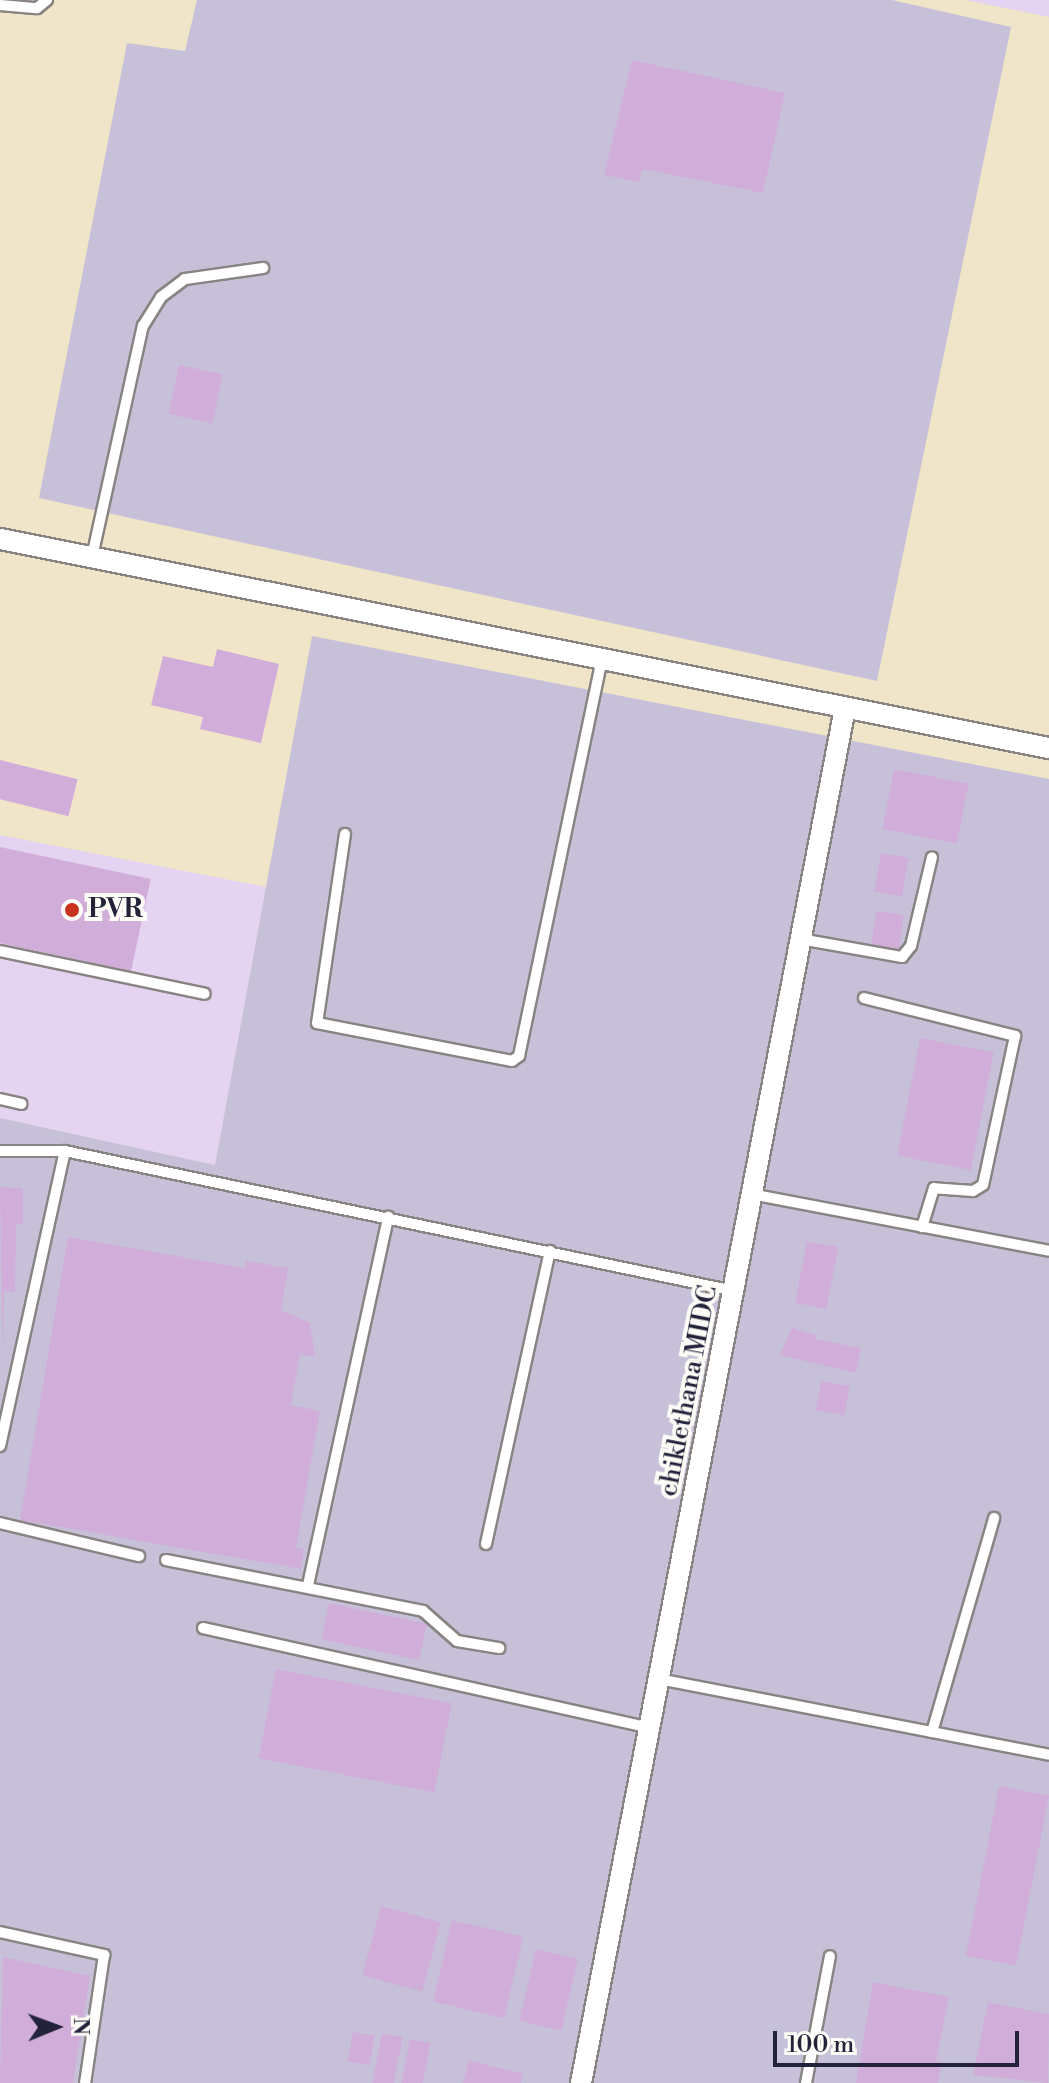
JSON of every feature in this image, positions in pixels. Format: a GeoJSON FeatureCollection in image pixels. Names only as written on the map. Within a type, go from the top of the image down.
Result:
{"type":"FeatureCollection","features":[{"type":"Feature","properties":{"kind":"street"},"geometry":{"type":"LineString","coordinates":[[0,539],[1049,748]]}},
{"type":"Feature","properties":{"kind":"street","name":"chiklethana MIDC"},"geometry":{"type":"LineString","coordinates":[[581,2083],[736,1291],[751,1194],[845,708]]}},
{"type":"Feature","properties":{"kind":"lane"},"geometry":{"type":"LineString","coordinates":[[0,5],[37,8],[47,0]]}},
{"type":"Feature","properties":{"kind":"lane"},"geometry":{"type":"LineString","coordinates":[[92,557],[143,326],[161,297],[185,279],[263,268]]}},
{"type":"Feature","properties":{"kind":"lane"},"geometry":{"type":"LineString","coordinates":[[345,834],[317,1023],[512,1061],[519,1056],[602,659]]}},
{"type":"Feature","properties":{"kind":"lane"},"geometry":{"type":"LineString","coordinates":[[800,939],[902,957],[911,946],[932,857]]}},
{"type":"Feature","properties":{"kind":"lane"},"geometry":{"type":"LineString","coordinates":[[0,951],[205,994]]}},
{"type":"Feature","properties":{"kind":"lane"},"geometry":{"type":"LineString","coordinates":[[864,998],[1015,1036],[983,1185],[973,1191],[934,1188],[922,1227]]}},
{"type":"Feature","properties":{"kind":"lane"},"geometry":{"type":"LineString","coordinates":[[0,1099],[21,1104]]}},
{"type":"Feature","properties":{"kind":"lane"},"geometry":{"type":"LineString","coordinates":[[0,1151],[65,1151],[736,1291]]}},
{"type":"Feature","properties":{"kind":"lane"},"geometry":{"type":"LineString","coordinates":[[0,1446],[65,1151]]}},
{"type":"Feature","properties":{"kind":"lane"},"geometry":{"type":"LineString","coordinates":[[751,1194],[1049,1251]]}},
{"type":"Feature","properties":{"kind":"lane"},"geometry":{"type":"LineString","coordinates":[[308,1585],[388,1217]]}},
{"type":"Feature","properties":{"kind":"lane"},"geometry":{"type":"LineString","coordinates":[[486,1544],[550,1251]]}},
{"type":"Feature","properties":{"kind":"lane"},"geometry":{"type":"LineString","coordinates":[[932,1732],[994,1518]]}},
{"type":"Feature","properties":{"kind":"lane"},"geometry":{"type":"LineString","coordinates":[[0,1523],[139,1556]]}},
{"type":"Feature","properties":{"kind":"lane"},"geometry":{"type":"LineString","coordinates":[[166,1560],[308,1585],[423,1611],[457,1641],[499,1648]]}},
{"type":"Feature","properties":{"kind":"lane"},"geometry":{"type":"LineString","coordinates":[[203,1628],[649,1728]]}},
{"type":"Feature","properties":{"kind":"lane"},"geometry":{"type":"LineString","coordinates":[[659,1679],[1049,1755]]}},
{"type":"Feature","properties":{"kind":"lane"},"geometry":{"type":"LineString","coordinates":[[0,1932],[104,1955],[85,2083]]}},
{"type":"Feature","properties":{"kind":"lane"},"geometry":{"type":"LineString","coordinates":[[806,2083],[830,1956]]}},
{"type":"Feature","properties":{"kind":"shaded area"},"geometry":{"type":"Polygon","coordinates":[[[197,0],[892,0],[1011,27],[877,681],[39,498],[127,43],[185,51],[197,0]]]}},
{"type":"Feature","properties":{"kind":"shaded area"},"geometry":{"type":"Polygon","coordinates":[[[965,0],[1049,0],[1049,17],[965,0]]]}},
{"type":"Feature","properties":{"kind":"shaded area"},"geometry":{"type":"Polygon","coordinates":[[[312,636],[1049,779],[1049,2083],[0,2083],[0,1118],[215,1165],[312,636]]]}},
{"type":"Feature","properties":{"kind":"shaded area"},"geometry":{"type":"Polygon","coordinates":[[[0,835],[266,887],[215,1165],[0,1118],[0,835]]]}},
{"type":"Feature","properties":{"kind":"building"},"geometry":{"type":"Polygon","coordinates":[[[632,60],[785,93],[763,193],[642,169],[639,182],[604,175],[632,60]]]}},
{"type":"Feature","properties":{"kind":"building"},"geometry":{"type":"Polygon","coordinates":[[[179,365],[223,374],[213,423],[169,414],[179,365]]]}},
{"type":"Feature","properties":{"kind":"building"},"geometry":{"type":"Polygon","coordinates":[[[217,649],[279,664],[261,743],[200,729],[203,717],[151,705],[163,656],[213,667],[217,649]]]}},
{"type":"Feature","properties":{"kind":"building"},"geometry":{"type":"Polygon","coordinates":[[[0,760],[78,779],[68,816],[0,799],[0,760]]]}},
{"type":"Feature","properties":{"kind":"building"},"geometry":{"type":"Polygon","coordinates":[[[894,769],[969,784],[957,843],[882,829],[894,769]]]}},
{"type":"Feature","properties":{"kind":"building","name":"PVR"},"geometry":{"type":"Polygon","coordinates":[[[0,847],[151,879],[131,971],[0,943],[0,847]]]}},
{"type":"Feature","properties":{"kind":"building"},"geometry":{"type":"Polygon","coordinates":[[[881,853],[909,858],[902,896],[874,891],[881,853]]]}},
{"type":"Feature","properties":{"kind":"building"},"geometry":{"type":"Polygon","coordinates":[[[876,911],[904,915],[898,953],[871,949],[876,911]]]}},
{"type":"Feature","properties":{"kind":"building"},"geometry":{"type":"Polygon","coordinates":[[[920,1038],[994,1052],[971,1170],[897,1156],[920,1038]]]}},
{"type":"Feature","properties":{"kind":"building"},"geometry":{"type":"Polygon","coordinates":[[[0,1187],[23,1188],[23,1225],[16,1224],[15,1292],[4,1291],[3,1359],[0,1187]]]}},
{"type":"Feature","properties":{"kind":"building"},"geometry":{"type":"Polygon","coordinates":[[[68,1237],[245,1268],[246,1261],[288,1268],[281,1310],[310,1323],[315,1357],[300,1354],[291,1405],[320,1411],[296,1548],[304,1549],[301,1569],[20,1520],[68,1237]]]}},
{"type":"Feature","properties":{"kind":"building"},"geometry":{"type":"Polygon","coordinates":[[[807,1241],[838,1247],[826,1309],[795,1303],[807,1241]]]}},
{"type":"Feature","properties":{"kind":"building"},"geometry":{"type":"Polygon","coordinates":[[[792,1328],[816,1335],[815,1339],[861,1348],[856,1373],[780,1355],[792,1328]]]}},
{"type":"Feature","properties":{"kind":"building"},"geometry":{"type":"Polygon","coordinates":[[[821,1381],[850,1386],[844,1416],[816,1411],[821,1381]]]}},
{"type":"Feature","properties":{"kind":"building"},"geometry":{"type":"Polygon","coordinates":[[[329,1603],[427,1624],[419,1660],[321,1639],[329,1603]]]}},
{"type":"Feature","properties":{"kind":"building"},"geometry":{"type":"Polygon","coordinates":[[[276,1669],[452,1703],[434,1792],[259,1758],[276,1669]]]}},
{"type":"Feature","properties":{"kind":"building"},"geometry":{"type":"Polygon","coordinates":[[[999,1786],[1049,1796],[1016,1966],[966,1956],[999,1786]]]}},
{"type":"Feature","properties":{"kind":"building"},"geometry":{"type":"Polygon","coordinates":[[[381,1906],[441,1922],[422,1992],[362,1976],[381,1906]]]}},
{"type":"Feature","properties":{"kind":"building"},"geometry":{"type":"Polygon","coordinates":[[[452,1920],[523,1936],[504,2018],[433,2002],[452,1920]]]}},
{"type":"Feature","properties":{"kind":"building"},"geometry":{"type":"Polygon","coordinates":[[[536,1949],[578,1959],[561,2031],[519,2021],[536,1949]]]}},
{"type":"Feature","properties":{"kind":"building"},"geometry":{"type":"Polygon","coordinates":[[[3,1957],[90,1976],[73,2083],[0,2083],[3,1957]]]}},
{"type":"Feature","properties":{"kind":"building"},"geometry":{"type":"Polygon","coordinates":[[[873,1982],[949,1997],[936,2061],[942,2062],[938,2083],[856,2083],[873,1982]]]}},
{"type":"Feature","properties":{"kind":"building"},"geometry":{"type":"Polygon","coordinates":[[[988,2002],[1049,2014],[1048,2083],[973,2075],[988,2002]]]}},
{"type":"Feature","properties":{"kind":"building"},"geometry":{"type":"Polygon","coordinates":[[[353,2032],[375,2036],[369,2065],[348,2062],[353,2032]]]}},
{"type":"Feature","properties":{"kind":"building"},"geometry":{"type":"Polygon","coordinates":[[[382,2033],[403,2037],[394,2083],[372,2083],[382,2033]]]}},
{"type":"Feature","properties":{"kind":"building"},"geometry":{"type":"Polygon","coordinates":[[[410,2039],[431,2043],[423,2083],[401,2083],[410,2039]]]}},
{"type":"Feature","properties":{"kind":"building"},"geometry":{"type":"Polygon","coordinates":[[[469,2060],[523,2074],[521,2083],[463,2083],[469,2060]]]}},
{"type":"Feature","properties":{"kind":"place","name":"PVR"},"geometry":{"type":"Point","coordinates":[72,910]}}]}
